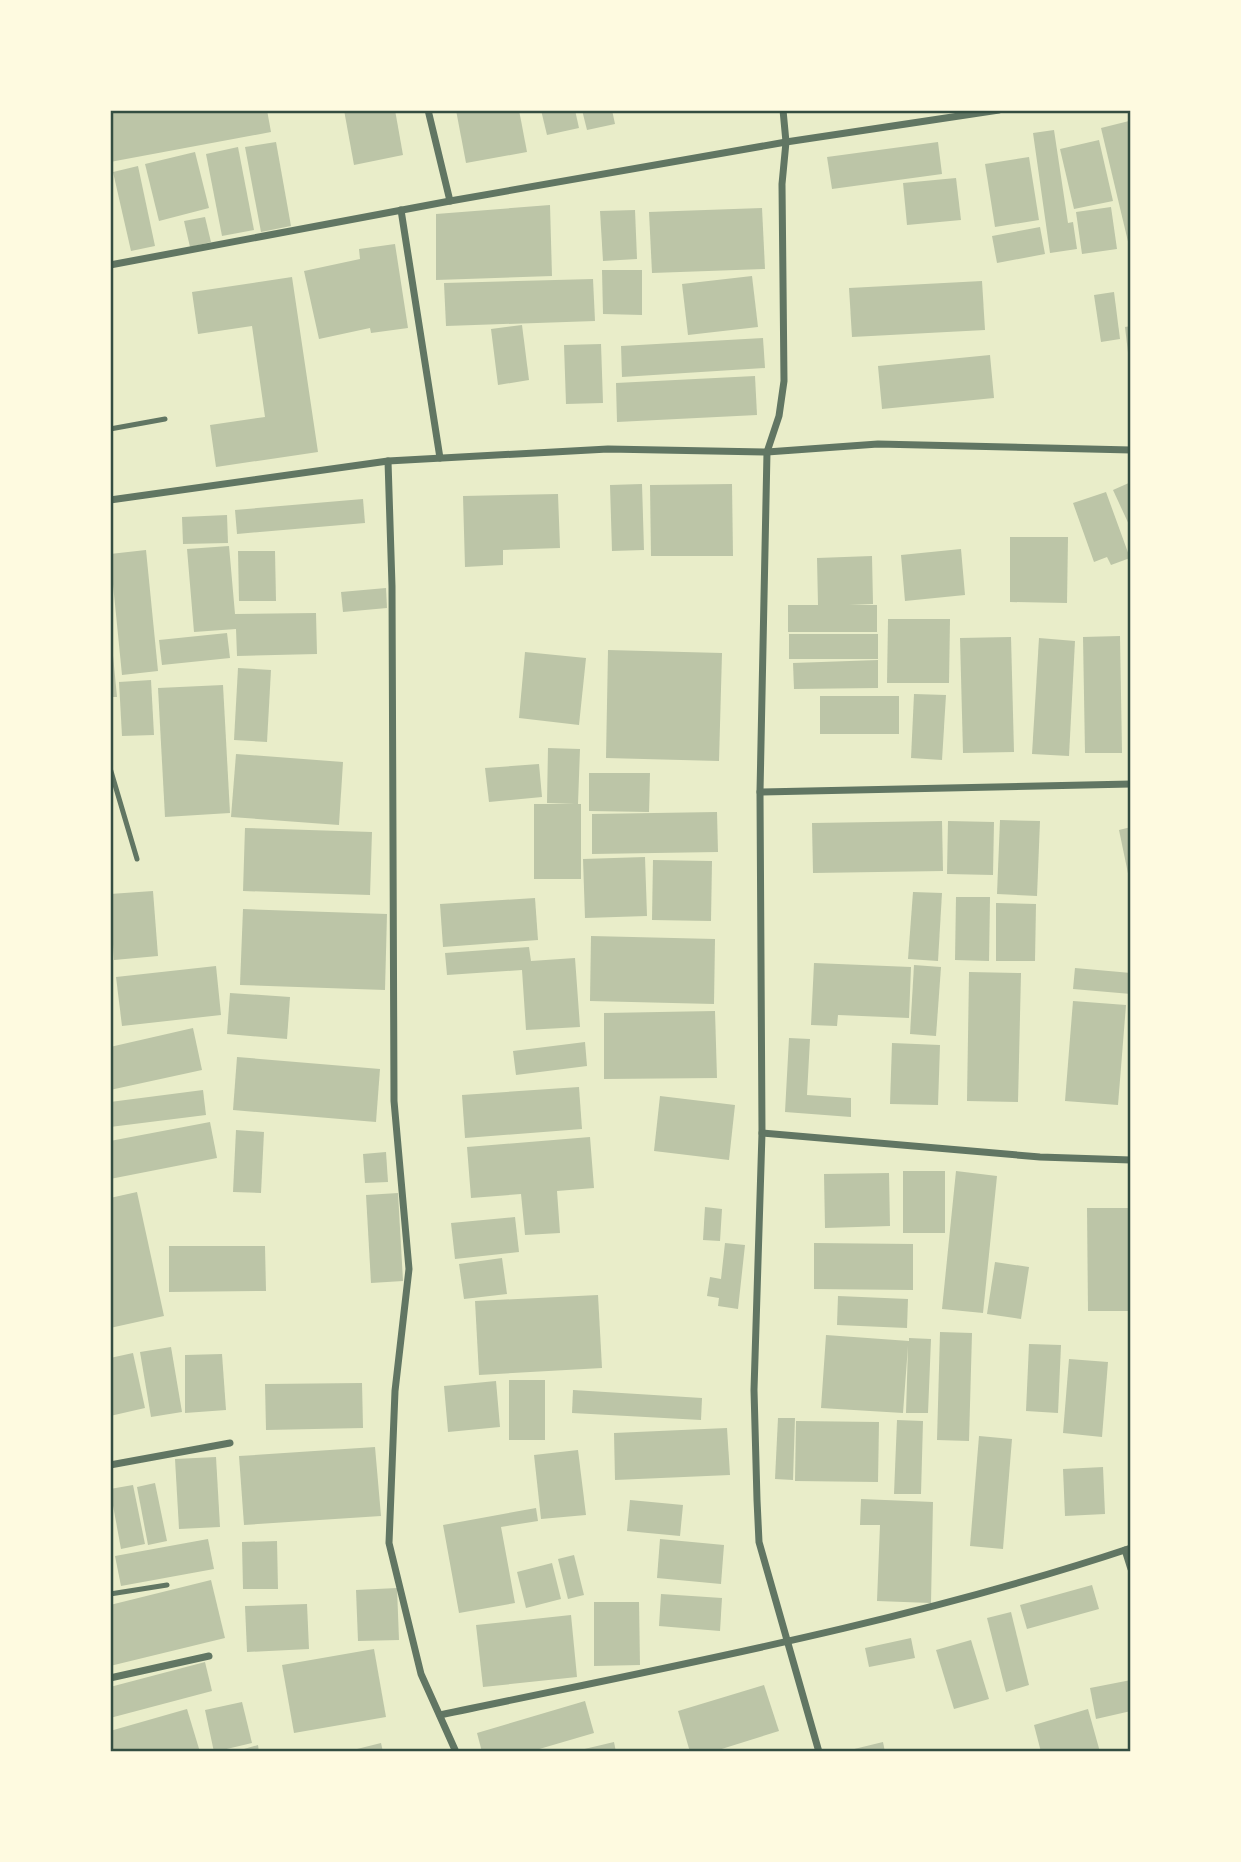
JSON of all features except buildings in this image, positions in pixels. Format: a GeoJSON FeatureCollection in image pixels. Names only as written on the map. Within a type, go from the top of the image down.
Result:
{"type":"FeatureCollection","features":[{"type":"Feature","properties":{"kind":"street"},"geometry":{"type":"LineString","coordinates":[[428,110],[450,201]]}},
{"type":"Feature","properties":{"kind":"street"},"geometry":{"type":"LineString","coordinates":[[783,110],[786,142],[782,184],[784,382],[779,416],[767,452],[761,792],[762,1133],[754,1390],[760,1542],[819,1752]]}},
{"type":"Feature","properties":{"kind":"street"},"geometry":{"type":"LineString","coordinates":[[110,265],[450,201],[786,142],[999,110]]}},
{"type":"Feature","properties":{"kind":"street"},"geometry":{"type":"LineString","coordinates":[[401,210],[440,458]]}},
{"type":"Feature","properties":{"kind":"street"},"geometry":{"type":"LineString","coordinates":[[110,500],[388,461],[608,449],[767,452],[878,444],[1131,450]]}},
{"type":"Feature","properties":{"kind":"street"},"geometry":{"type":"LineString","coordinates":[[388,461],[393,586],[394,1101],[409,1269],[396,1391],[389,1543],[421,1674],[456,1752]]}},
{"type":"Feature","properties":{"kind":"street"},"geometry":{"type":"LineString","coordinates":[[761,792],[1131,784]]}},
{"type":"Feature","properties":{"kind":"street"},"geometry":{"type":"LineString","coordinates":[[762,1133],[1040,1157],[1131,1160]]}},
{"type":"Feature","properties":{"kind":"street"},"geometry":{"type":"LineString","coordinates":[[110,1465],[230,1443]]}},
{"type":"Feature","properties":{"kind":"street"},"geometry":{"type":"LineString","coordinates":[[440,1715],[787,1642],[945,1604],[1128,1549],[1131,1569]]}},
{"type":"Feature","properties":{"kind":"street"},"geometry":{"type":"LineString","coordinates":[[110,1678],[209,1656]]}},
{"type":"Feature","properties":{"kind":"lane"},"geometry":{"type":"LineString","coordinates":[[110,429],[165,419]]}},
{"type":"Feature","properties":{"kind":"lane"},"geometry":{"type":"LineString","coordinates":[[110,768],[137,859]]}},
{"type":"Feature","properties":{"kind":"lane"},"geometry":{"type":"LineString","coordinates":[[110,1594],[167,1585]]}}]}
